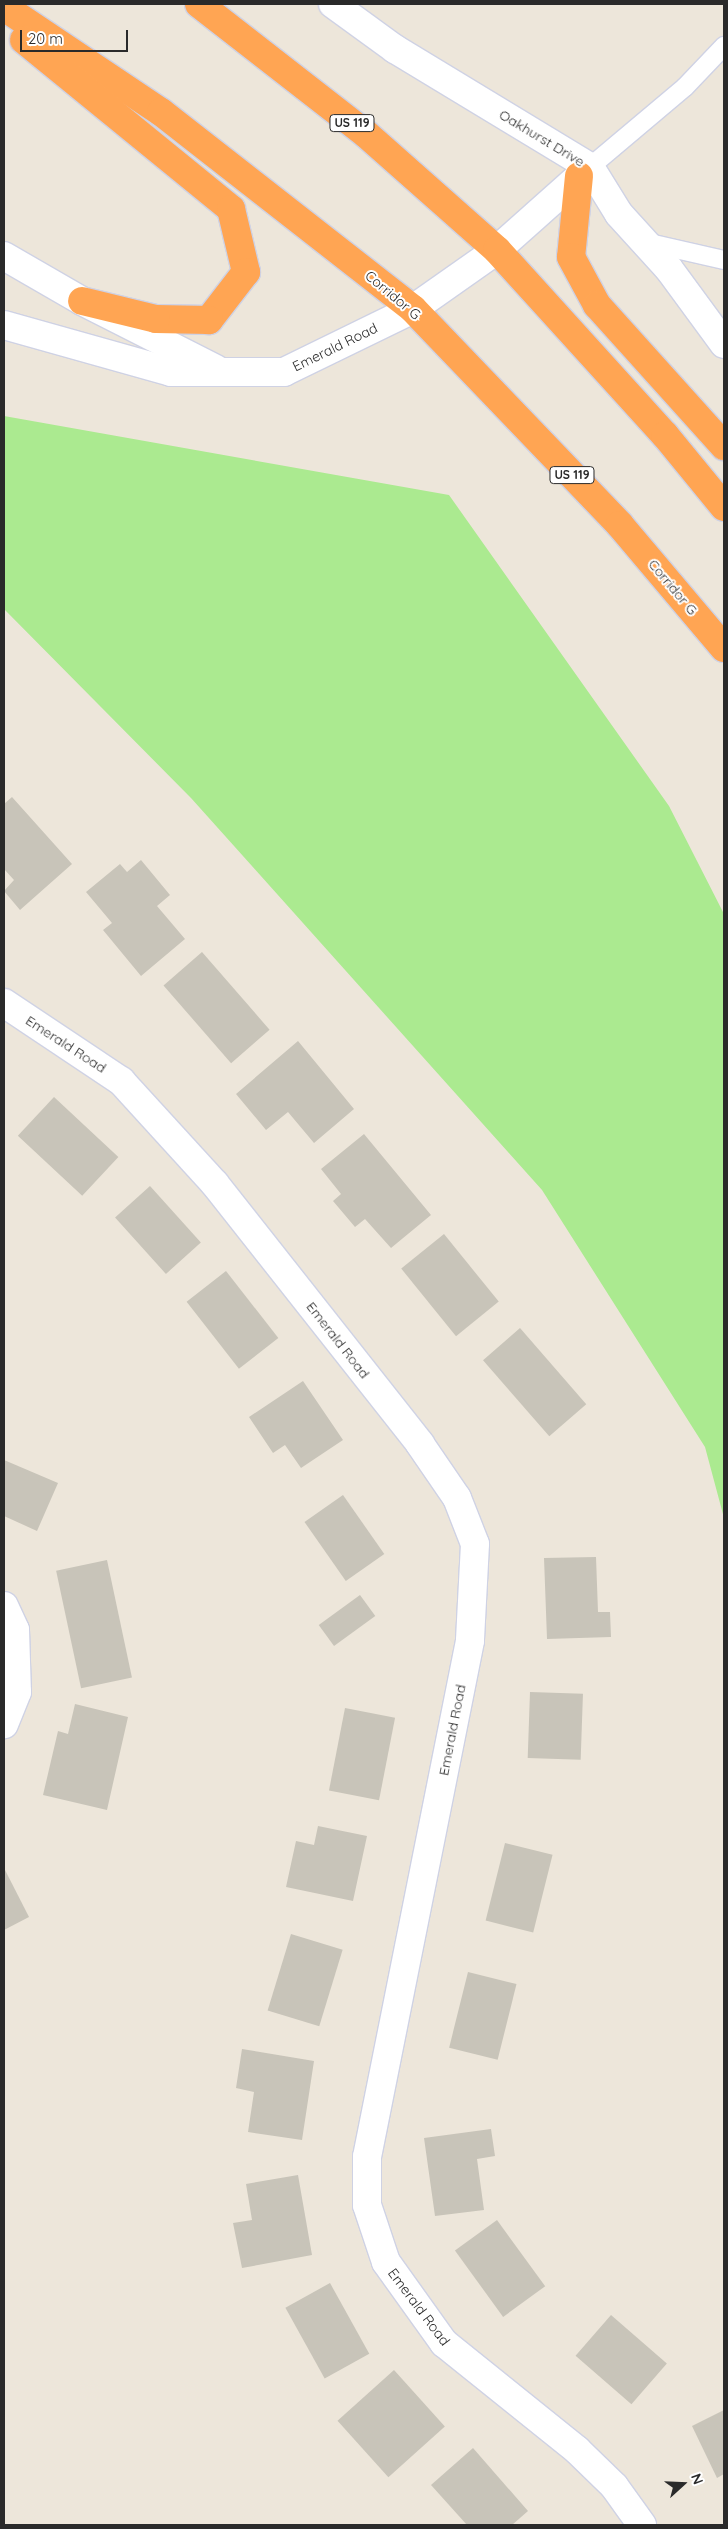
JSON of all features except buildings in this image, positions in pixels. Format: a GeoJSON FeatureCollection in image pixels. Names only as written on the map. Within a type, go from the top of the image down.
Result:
{"type":"FeatureCollection","features":[{"type":"Feature","properties":{"kind":"highway","name":"US 119"},"geometry":{"type":"LineString","coordinates":[[199,4],[366,134],[497,250],[665,436],[724,508]]}},
{"type":"Feature","properties":{"kind":"highway","name":"Corridor G"},"geometry":{"type":"LineString","coordinates":[[4,8],[161,112],[413,309],[620,525],[724,648]]}},
{"type":"Feature","properties":{"kind":"highway"},"geometry":{"type":"LineString","coordinates":[[4,24],[231,209],[246,272],[210,320],[156,319],[82,301]]}},
{"type":"Feature","properties":{"kind":"highway"},"geometry":{"type":"LineString","coordinates":[[584,172],[571,257],[592,297],[724,446]]}},
{"type":"Feature","properties":{"kind":"street","name":"Oakhurst Drive"},"geometry":{"type":"LineString","coordinates":[[333,4],[395,49],[584,172],[670,270],[724,344]]}},
{"type":"Feature","properties":{"kind":"street","name":"Emerald Road"},"geometry":{"type":"LineString","coordinates":[[4,325],[170,372],[284,372],[413,309],[497,250],[584,172]]}},
{"type":"Feature","properties":{"kind":"street"},"geometry":{"type":"LineString","coordinates":[[4,256],[82,301],[222,372]]}},
{"type":"Feature","properties":{"kind":"street","name":"Emerald Road"},"geometry":{"type":"LineString","coordinates":[[4,1003],[122,1080],[215,1184],[420,1444],[457,1498],[475,1544],[470,1641],[366,2156],[367,2205],[386,2262],[444,2343],[577,2450],[614,2486],[642,2525]]}},
{"type":"Feature","properties":{"kind":"street"},"geometry":{"type":"LineString","coordinates":[[4,1606],[15,1630],[17,1692],[6,1711]]}},
{"type":"Feature","properties":{"kind":"lane"},"geometry":{"type":"LineString","coordinates":[[584,172],[685,87],[724,46]]}},
{"type":"Feature","properties":{"kind":"lane"},"geometry":{"type":"LineString","coordinates":[[644,242],[724,260]]}},
{"type":"Feature","properties":{"kind":"green space"},"geometry":{"type":"Polygon","coordinates":[[[4,416],[449,495],[669,806],[724,914],[724,1518],[705,1447],[542,1190],[191,798],[4,609],[4,416]]]}}]}
